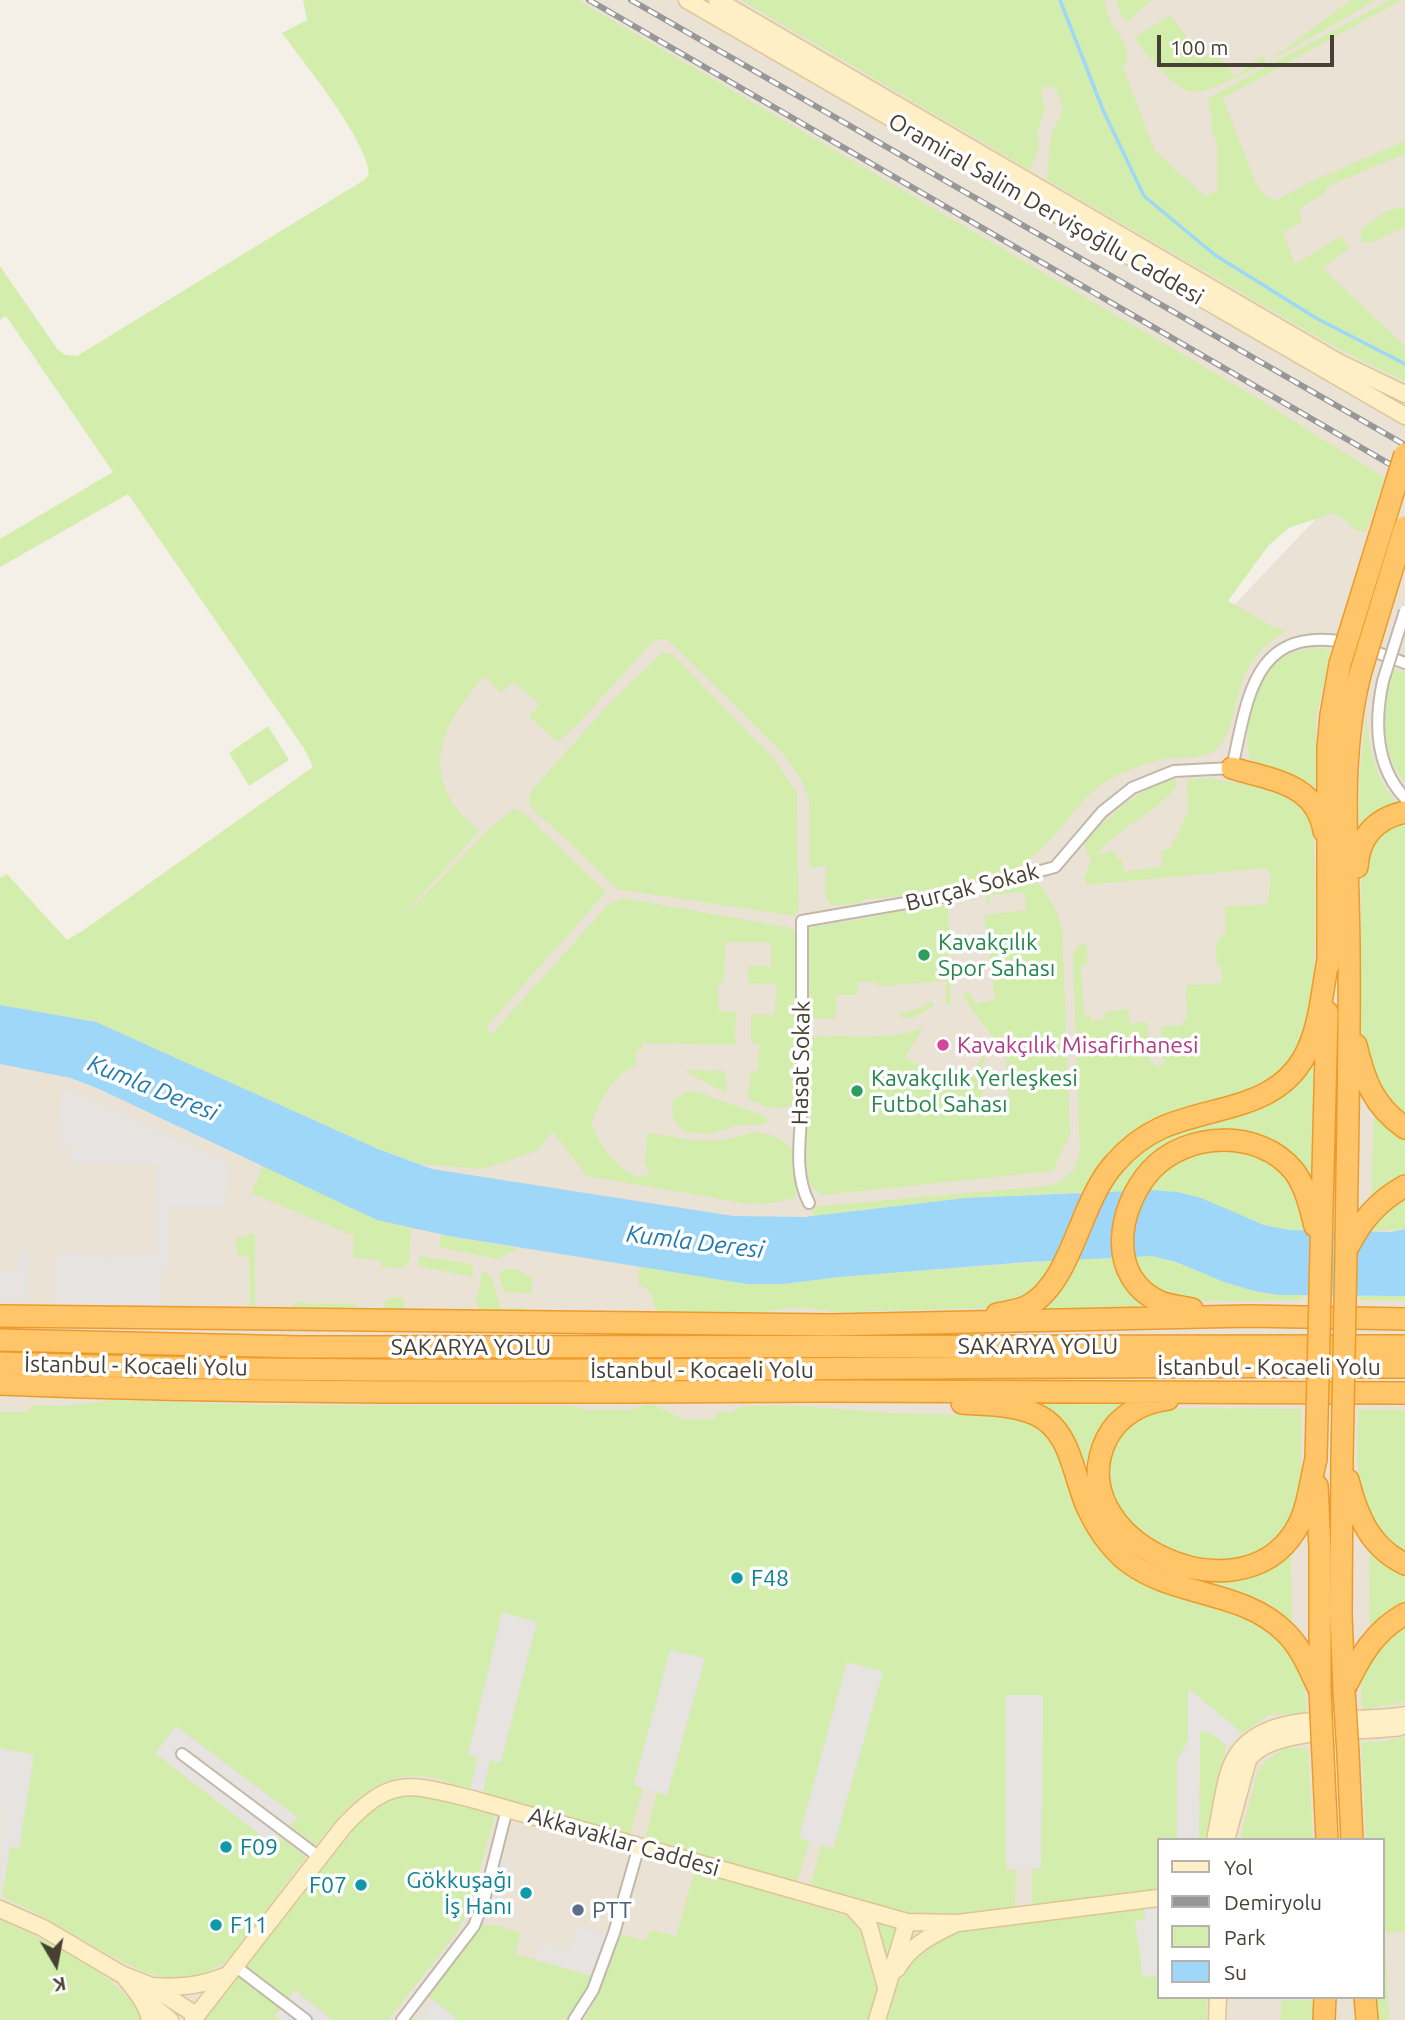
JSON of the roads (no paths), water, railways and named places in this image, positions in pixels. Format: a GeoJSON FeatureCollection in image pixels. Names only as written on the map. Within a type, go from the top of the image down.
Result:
{"type":"FeatureCollection","features":[{"type":"Feature","properties":{"kind":"highway"},"geometry":{"type":"LineString","coordinates":[[1329,869],[1329,733],[1340,664],[1405,454]]}},
{"type":"Feature","properties":{"kind":"highway"},"geometry":{"type":"LineString","coordinates":[[1327,1838],[1320,1691],[1320,1549],[1316,1459],[1321,1251],[1348,756],[1354,701],[1361,671],[1405,527]]}},
{"type":"Feature","properties":{"kind":"highway"},"geometry":{"type":"LineString","coordinates":[[1232,768],[1293,786],[1318,809],[1323,826],[1349,1017],[1362,1071],[1370,1091],[1393,1119],[1405,1128]]}},
{"type":"Feature","properties":{"kind":"highway"},"geometry":{"type":"LineString","coordinates":[[912,1324],[996,1314],[1028,1306],[1048,1288],[1065,1261],[1093,1192],[1115,1162],[1144,1138],[1163,1128],[1256,1100],[1287,1079],[1309,1047],[1339,953],[1360,845],[1377,824],[1405,812]]}},
{"type":"Feature","properties":{"kind":"highway"},"geometry":{"type":"LineString","coordinates":[[1349,1017],[1340,1589],[1352,1838]]}},
{"type":"Feature","properties":{"kind":"highway"},"geometry":{"type":"LineString","coordinates":[[1249,1316],[1162,1303],[1147,1294],[1128,1271],[1122,1233],[1125,1217],[1153,1169],[1185,1148],[1198,1144],[1229,1140],[1257,1145],[1279,1157],[1296,1173],[1308,1200],[1321,1251]]}},
{"type":"Feature","properties":{"kind":"highway"},"geometry":{"type":"LineString","coordinates":[[1346,1251],[1359,1226],[1375,1207],[1405,1186]]}},
{"type":"Feature","properties":{"kind":"highway"},"geometry":{"type":"LineString","coordinates":[[0,1316],[626,1324],[912,1324],[1249,1316],[1403,1318]]}},
{"type":"Feature","properties":{"kind":"highway"},"geometry":{"type":"LineString","coordinates":[[414,1347],[626,1324]]}},
{"type":"Feature","properties":{"kind":"highway","name":"SAKARYA YOLU"},"geometry":{"type":"LineString","coordinates":[[0,1340],[301,1347],[1405,1346]]}},
{"type":"Feature","properties":{"kind":"highway","name":"İstanbul - Kocaeli Yolu"},"geometry":{"type":"LineString","coordinates":[[0,1363],[473,1371],[721,1371],[997,1366],[1405,1367]]}},
{"type":"Feature","properties":{"kind":"highway"},"geometry":{"type":"LineString","coordinates":[[54,1365],[307,1392]]}},
{"type":"Feature","properties":{"kind":"highway"},"geometry":{"type":"LineString","coordinates":[[0,1384],[307,1392],[1405,1393]]}},
{"type":"Feature","properties":{"kind":"highway"},"geometry":{"type":"LineString","coordinates":[[813,1391],[1010,1407],[1036,1414],[1049,1422],[1062,1438],[1088,1509],[1104,1535],[1123,1557],[1153,1577],[1230,1601],[1270,1619],[1287,1633],[1303,1655],[1320,1691]]}},
{"type":"Feature","properties":{"kind":"highway"},"geometry":{"type":"LineString","coordinates":[[1234,1392],[1150,1401],[1121,1419],[1111,1431],[1099,1460],[1100,1485],[1112,1513],[1144,1548],[1175,1564],[1209,1571],[1240,1568],[1264,1559],[1294,1532],[1302,1516],[1316,1459]]}},
{"type":"Feature","properties":{"kind":"highway"},"geometry":{"type":"LineString","coordinates":[[1342,1460],[1357,1514],[1365,1529],[1389,1555],[1405,1564]]}},
{"type":"Feature","properties":{"kind":"highway"},"geometry":{"type":"LineString","coordinates":[[1344,1690],[1359,1659],[1371,1642],[1405,1614]]}},
{"type":"Feature","properties":{"kind":"highway"},"geometry":{"type":"LineString","coordinates":[[1324,2020],[1325,1999]]}},
{"type":"Feature","properties":{"kind":"highway"},"geometry":{"type":"LineString","coordinates":[[1334,1999],[1335,2020]]}},
{"type":"Feature","properties":{"kind":"highway"},"geometry":{"type":"LineString","coordinates":[[1357,1999],[1357,2020]]}},
{"type":"Feature","properties":{"kind":"highway"},"geometry":{"type":"LineString","coordinates":[[1365,1999],[1367,2020]]}},
{"type":"Feature","properties":{"kind":"main road","name":"Oramiral Salim Dervişoğllu Caddesi"},"geometry":{"type":"LineString","coordinates":[[687,0],[1405,416]]}},
{"type":"Feature","properties":{"kind":"main road","name":"Oramiral Salim Dervişoğllu Caddesi"},"geometry":{"type":"LineString","coordinates":[[717,0],[1338,362],[1405,394]]}},
{"type":"Feature","properties":{"kind":"main road"},"geometry":{"type":"LineString","coordinates":[[1215,1838],[1232,1766],[1241,1750],[1256,1736],[1289,1723],[1405,1715]]}},
{"type":"Feature","properties":{"kind":"main road"},"geometry":{"type":"LineString","coordinates":[[1227,1838],[1248,1760],[1267,1744],[1291,1736],[1405,1726]]}},
{"type":"Feature","properties":{"kind":"main road","name":"Akkavaklar Caddesi"},"geometry":{"type":"LineString","coordinates":[[194,2017],[319,1857],[360,1809],[376,1797],[400,1787],[419,1786],[907,1922],[958,1923],[1156,1898]]}},
{"type":"Feature","properties":{"kind":"main road"},"geometry":{"type":"LineString","coordinates":[[852,1908],[869,1926],[887,1990]]}},
{"type":"Feature","properties":{"kind":"main road"},"geometry":{"type":"LineString","coordinates":[[0,1909],[43,1928],[121,1973],[144,1991],[170,2020]]}},
{"type":"Feature","properties":{"kind":"main road"},"geometry":{"type":"LineString","coordinates":[[877,2020],[907,1922]]}},
{"type":"Feature","properties":{"kind":"main road"},"geometry":{"type":"LineString","coordinates":[[887,1990],[902,1961],[917,1946],[932,1935],[958,1923]]}},
{"type":"Feature","properties":{"kind":"main road"},"geometry":{"type":"LineString","coordinates":[[144,1991],[195,1986],[231,1970]]}},
{"type":"Feature","properties":{"kind":"main road"},"geometry":{"type":"LineString","coordinates":[[144,1991],[194,2017]]}},
{"type":"Feature","properties":{"kind":"main road"},"geometry":{"type":"LineString","coordinates":[[144,1991],[150,2020]]}},
{"type":"Feature","properties":{"kind":"main road"},"geometry":{"type":"LineString","coordinates":[[1217,2020],[1218,1999]]}},
{"type":"Feature","properties":{"kind":"street"},"geometry":{"type":"LineString","coordinates":[[1405,611],[1383,681],[1377,718],[1379,744],[1391,782],[1405,798]]}},
{"type":"Feature","properties":{"kind":"street"},"geometry":{"type":"LineString","coordinates":[[1232,768],[1251,685],[1266,663],[1277,653],[1290,646],[1324,639],[1352,643],[1405,663]]}},
{"type":"Feature","properties":{"kind":"street","name":"Burçak Sokak"},"geometry":{"type":"LineString","coordinates":[[802,922],[952,895],[1055,867],[1102,812],[1132,788],[1174,771],[1232,768]]}},
{"type":"Feature","properties":{"kind":"street","name":"Hasat Sokak"},"geometry":{"type":"LineString","coordinates":[[802,922],[802,1107],[799,1168],[802,1191],[809,1203]]}},
{"type":"Feature","properties":{"kind":"street"},"geometry":{"type":"LineString","coordinates":[[182,1754],[319,1857]]}},
{"type":"Feature","properties":{"kind":"street"},"geometry":{"type":"LineString","coordinates":[[402,2020],[478,1918],[507,1810]]}},
{"type":"Feature","properties":{"kind":"street"},"geometry":{"type":"LineString","coordinates":[[573,2020],[593,1990],[617,1923],[639,1846]]}},
{"type":"Feature","properties":{"kind":"street"},"geometry":{"type":"LineString","coordinates":[[231,1970],[306,2020]]}},
{"type":"Feature","properties":{"kind":"water","name":"Kumla Deresi"},"geometry":{"type":"Polygon","coordinates":[[[0,1005],[96,1022],[378,1149],[432,1169],[733,1216],[804,1217],[966,1198],[1152,1190],[1177,1192],[1201,1198],[1264,1225],[1289,1230],[1391,1232],[1405,1229],[1405,1296],[1279,1295],[1224,1282],[1176,1262],[1152,1256],[1028,1262],[783,1284],[747,1284],[449,1236],[377,1220],[71,1078],[0,1064],[0,1005]]]}},
{"type":"Feature","properties":{"kind":"waterway"},"geometry":{"type":"LineString","coordinates":[[1060,0],[1103,110],[1144,196],[1215,255],[1316,318],[1405,364]]}},
{"type":"Feature","properties":{"kind":"railway"},"geometry":{"type":"LineString","coordinates":[[589,0],[1405,473]]}},
{"type":"Feature","properties":{"kind":"railway"},"geometry":{"type":"LineString","coordinates":[[631,0],[1405,445]]}},
{"type":"Feature","properties":{"kind":"place","name":"Kavakçılık Spor Sahası"},"geometry":{"type":"Point","coordinates":[924,955]}},
{"type":"Feature","properties":{"kind":"place","name":"Kavakçılık Misafirhanesi"},"geometry":{"type":"Point","coordinates":[943,1045]}},
{"type":"Feature","properties":{"kind":"place","name":"Kavakçılık Yerleşkesi Futbol Sahası"},"geometry":{"type":"Point","coordinates":[857,1091]}},
{"type":"Feature","properties":{"kind":"place","name":"F48"},"geometry":{"type":"Point","coordinates":[737,1578]}},
{"type":"Feature","properties":{"kind":"place","name":"F09"},"geometry":{"type":"Point","coordinates":[226,1847]}},
{"type":"Feature","properties":{"kind":"place","name":"F07"},"geometry":{"type":"Point","coordinates":[361,1885]}},
{"type":"Feature","properties":{"kind":"place","name":"Gökkuşağı İş Hanı"},"geometry":{"type":"Point","coordinates":[526,1893]}},
{"type":"Feature","properties":{"kind":"place","name":"PTT"},"geometry":{"type":"Point","coordinates":[578,1910]}},
{"type":"Feature","properties":{"kind":"place","name":"F11"},"geometry":{"type":"Point","coordinates":[216,1925]}}]}
